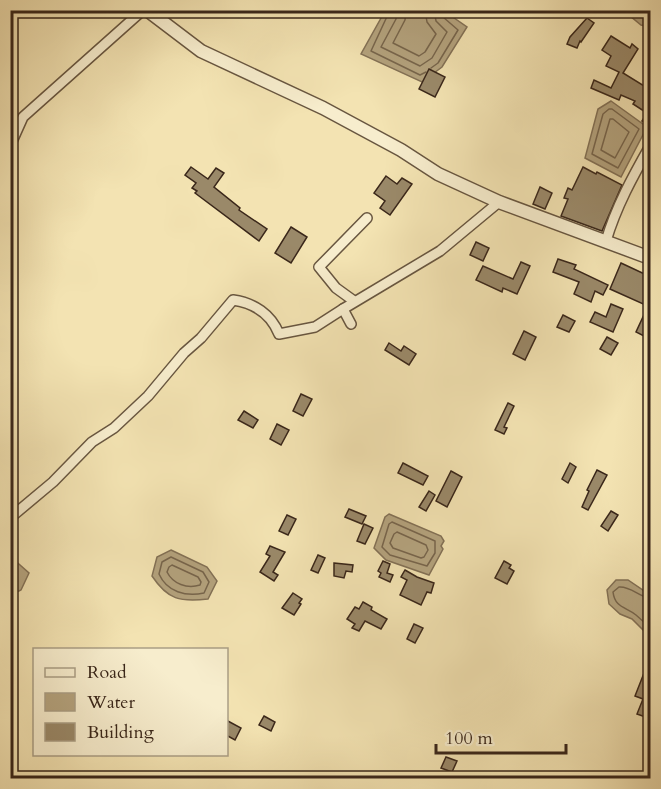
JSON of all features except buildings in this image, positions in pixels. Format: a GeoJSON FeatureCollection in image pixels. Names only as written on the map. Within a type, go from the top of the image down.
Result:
{"type":"FeatureCollection","features":[{"type":"Feature","properties":{"kind":"street"},"geometry":{"type":"LineString","coordinates":[[10,146],[24,117],[145,10],[201,51],[323,108],[400,150],[438,174],[499,202],[651,258]]}},
{"type":"Feature","properties":{"kind":"street"},"geometry":{"type":"LineString","coordinates":[[606,241],[621,202],[651,146]]}},
{"type":"Feature","properties":{"kind":"street"},"geometry":{"type":"LineString","coordinates":[[10,518],[53,482],[92,442],[114,428],[148,396],[233,300],[246,302],[260,309],[279,334],[315,327],[354,301],[440,251],[499,202]]}},
{"type":"Feature","properties":{"kind":"street"},"geometry":{"type":"LineString","coordinates":[[354,301],[336,288],[319,267],[367,218]]}},
{"type":"Feature","properties":{"kind":"street"},"geometry":{"type":"LineString","coordinates":[[343,309],[351,324]]}},
{"type":"Feature","properties":{"kind":"water"},"geometry":{"type":"Polygon","coordinates":[[[385,11],[444,11],[467,27],[442,67],[422,82],[361,54],[385,11]]]}},
{"type":"Feature","properties":{"kind":"water"},"geometry":{"type":"Polygon","coordinates":[[[624,11],[650,11],[650,27],[641,25],[624,11]]]}},
{"type":"Feature","properties":{"kind":"water"},"geometry":{"type":"Polygon","coordinates":[[[611,101],[647,127],[621,177],[585,158],[598,109],[611,101]]]}},
{"type":"Feature","properties":{"kind":"water"},"geometry":{"type":"Polygon","coordinates":[[[389,514],[441,536],[444,541],[441,546],[443,549],[429,575],[386,560],[374,548],[385,517],[389,514]]]}},
{"type":"Feature","properties":{"kind":"water"},"geometry":{"type":"Polygon","coordinates":[[[171,550],[207,567],[217,581],[208,599],[176,598],[169,595],[158,584],[152,576],[157,557],[171,550]]]}},
{"type":"Feature","properties":{"kind":"water"},"geometry":{"type":"Polygon","coordinates":[[[11,557],[29,573],[21,590],[11,595],[11,557]]]}},
{"type":"Feature","properties":{"kind":"water"},"geometry":{"type":"Polygon","coordinates":[[[616,580],[628,580],[650,595],[650,637],[632,619],[620,614],[609,604],[607,590],[616,580]]]}}]}
